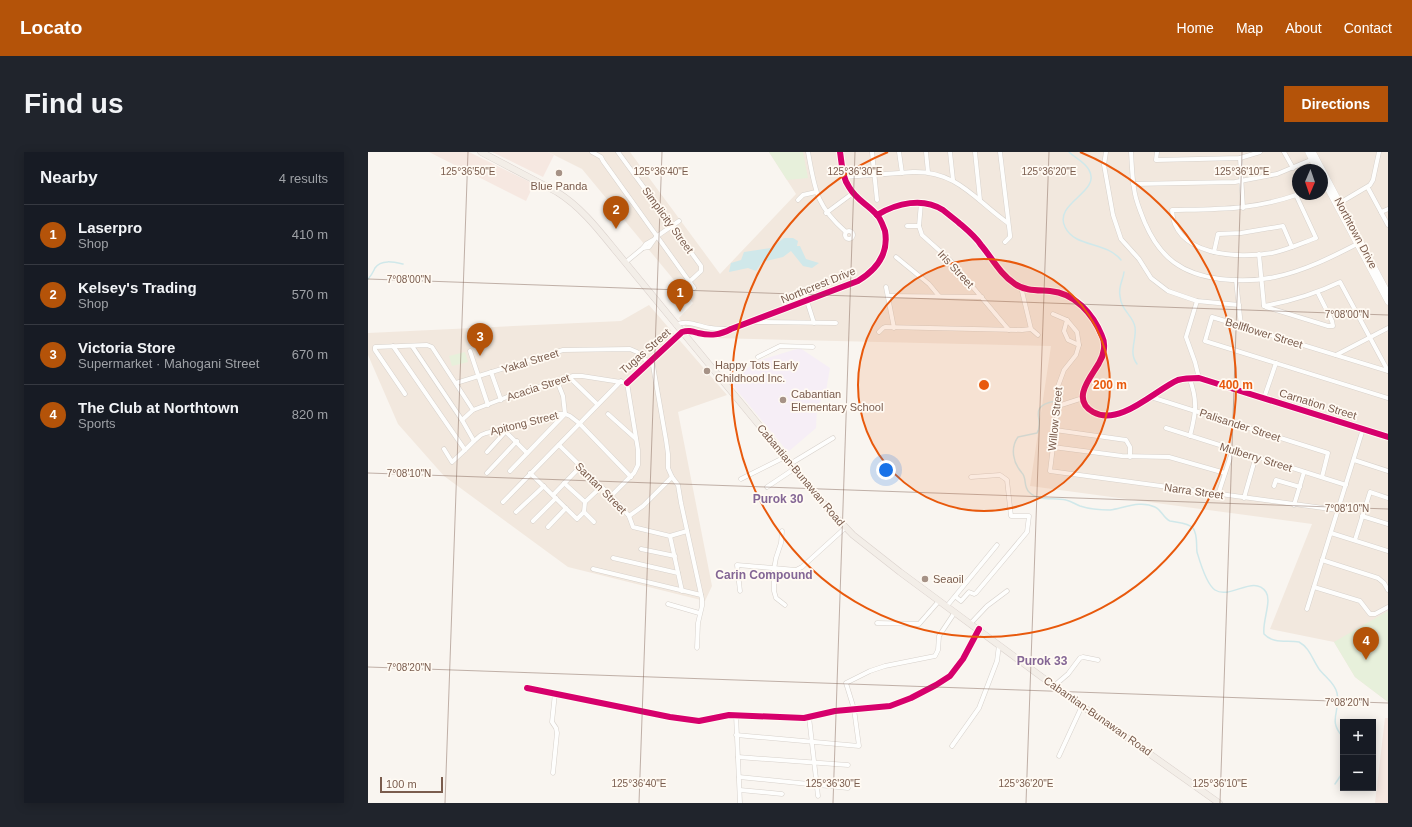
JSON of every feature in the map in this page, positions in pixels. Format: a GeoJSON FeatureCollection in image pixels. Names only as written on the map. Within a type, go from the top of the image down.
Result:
{"type":"FeatureCollection","features":[{"type":"Feature","properties":{"kind":"main road","name":"Cabantian-Bunawan Road"},"geometry":{"type":"LineString","coordinates":[[481,152],[568,199],[595,226],[844,528],[939,601],[1214,802]]}},
{"type":"Feature","properties":{"kind":"street"},"geometry":{"type":"LineString","coordinates":[[592,152],[600,157],[655,239],[694,288]]}},
{"type":"Feature","properties":{"kind":"street","name":"Simplicity Street"},"geometry":{"type":"LineString","coordinates":[[618,152],[702,269],[690,282]]}},
{"type":"Feature","properties":{"kind":"street"},"geometry":{"type":"LineString","coordinates":[[808,152],[816,192],[826,213],[846,232]]}},
{"type":"Feature","properties":{"kind":"street"},"geometry":{"type":"LineString","coordinates":[[840,152],[844,177],[853,193],[860,201],[877,214],[897,206],[921,203],[936,206],[964,227],[981,244],[1000,271],[1012,282],[1021,287],[1034,290],[1060,293],[1074,299],[1086,310],[1099,329],[1103,338],[1103,354],[1100,363],[1085,386],[1083,398],[1058,406]]}},
{"type":"Feature","properties":{"kind":"street"},"geometry":{"type":"LineString","coordinates":[[872,152],[877,200]]}},
{"type":"Feature","properties":{"kind":"street"},"geometry":{"type":"LineString","coordinates":[[899,152],[902,173]]}},
{"type":"Feature","properties":{"kind":"street"},"geometry":{"type":"LineString","coordinates":[[926,152],[928,172]]}},
{"type":"Feature","properties":{"kind":"street"},"geometry":{"type":"LineString","coordinates":[[950,152],[953,180]]}},
{"type":"Feature","properties":{"kind":"street"},"geometry":{"type":"LineString","coordinates":[[975,152],[980,200]]}},
{"type":"Feature","properties":{"kind":"street"},"geometry":{"type":"LineString","coordinates":[[1000,152],[1010,237],[1005,242]]}},
{"type":"Feature","properties":{"kind":"street"},"geometry":{"type":"LineString","coordinates":[[1106,152],[1104,165],[1108,191],[1113,216],[1121,239],[1139,259],[1151,278],[1168,291],[1197,301],[1239,305]]}},
{"type":"Feature","properties":{"kind":"street"},"geometry":{"type":"LineString","coordinates":[[1131,152],[1133,184],[1138,207],[1149,233],[1161,252],[1170,260],[1179,266],[1200,275],[1236,280],[1275,277],[1325,260],[1359,243]]}},
{"type":"Feature","properties":{"kind":"street"},"geometry":{"type":"LineString","coordinates":[[1157,152],[1156,160],[1240,158],[1260,152]]}},
{"type":"Feature","properties":{"kind":"street"},"geometry":{"type":"LineString","coordinates":[[1284,152],[1292,166]]}},
{"type":"Feature","properties":{"kind":"street","name":"Northtown Drive"},"geometry":{"type":"LineString","coordinates":[[1308,152],[1314,156],[1359,243],[1388,293]]}},
{"type":"Feature","properties":{"kind":"street"},"geometry":{"type":"LineString","coordinates":[[1338,204],[1368,188],[1373,180],[1379,152]]}},
{"type":"Feature","properties":{"kind":"street"},"geometry":{"type":"LineString","coordinates":[[1300,164],[1314,156]]}},
{"type":"Feature","properties":{"kind":"street"},"geometry":{"type":"LineString","coordinates":[[1240,158],[1243,208]]}},
{"type":"Feature","properties":{"kind":"street"},"geometry":{"type":"LineString","coordinates":[[1133,184],[1241,182],[1277,174],[1292,168]]}},
{"type":"Feature","properties":{"kind":"street"},"geometry":{"type":"LineString","coordinates":[[844,177],[928,172],[953,180],[1008,223]]}},
{"type":"Feature","properties":{"kind":"street","name":"Northtown Drive"},"geometry":{"type":"LineString","coordinates":[[1328,188],[1338,204]]}},
{"type":"Feature","properties":{"kind":"street"},"geometry":{"type":"LineString","coordinates":[[1368,188],[1388,225]]}},
{"type":"Feature","properties":{"kind":"street"},"geometry":{"type":"LineString","coordinates":[[798,200],[803,195],[816,192]]}},
{"type":"Feature","properties":{"kind":"street"},"geometry":{"type":"LineString","coordinates":[[826,213],[853,193]]}},
{"type":"Feature","properties":{"kind":"street"},"geometry":{"type":"LineString","coordinates":[[1296,195],[1316,238],[1270,253],[1234,254],[1214,252],[1196,246],[1186,240],[1180,234],[1174,222],[1172,210],[1243,208],[1270,203],[1296,195]]}},
{"type":"Feature","properties":{"kind":"street"},"geometry":{"type":"LineString","coordinates":[[907,226],[919,226],[921,203]]}},
{"type":"Feature","properties":{"kind":"street"},"geometry":{"type":"LineString","coordinates":[[1381,212],[1388,209]]}},
{"type":"Feature","properties":{"kind":"street","name":"Northcrest Drive"},"geometry":{"type":"LineString","coordinates":[[682,332],[687,331],[718,335],[858,281],[878,266],[884,253],[886,241],[883,226],[877,214]]}},
{"type":"Feature","properties":{"kind":"street"},"geometry":{"type":"LineString","coordinates":[[626,262],[646,244],[679,221]]}},
{"type":"Feature","properties":{"kind":"street","name":"Iris Street"},"geometry":{"type":"LineString","coordinates":[[919,226],[922,235],[950,260],[1009,330]]}},
{"type":"Feature","properties":{"kind":"street"},"geometry":{"type":"LineString","coordinates":[[1214,252],[1218,234],[1241,233],[1284,226],[1292,247]]}},
{"type":"Feature","properties":{"kind":"street","name":"Northtown Drive"},"geometry":{"type":"LineString","coordinates":[[1359,243],[1388,302]]}},
{"type":"Feature","properties":{"kind":"street"},"geometry":{"type":"LineString","coordinates":[[1259,254],[1264,306]]}},
{"type":"Feature","properties":{"kind":"street"},"geometry":{"type":"LineString","coordinates":[[896,257],[928,284],[939,296]]}},
{"type":"Feature","properties":{"kind":"street"},"geometry":{"type":"LineString","coordinates":[[1236,280],[1241,326]]}},
{"type":"Feature","properties":{"kind":"street"},"geometry":{"type":"LineString","coordinates":[[1264,306],[1291,301],[1318,293],[1340,282],[1388,371]]}},
{"type":"Feature","properties":{"kind":"street"},"geometry":{"type":"LineString","coordinates":[[886,287],[894,328]]}},
{"type":"Feature","properties":{"kind":"street"},"geometry":{"type":"LineString","coordinates":[[1021,287],[1031,328],[1038,335]]}},
{"type":"Feature","properties":{"kind":"street"},"geometry":{"type":"LineString","coordinates":[[1264,306],[1328,326],[1333,326],[1318,293]]}},
{"type":"Feature","properties":{"kind":"street"},"geometry":{"type":"LineString","coordinates":[[888,296],[982,297]]}},
{"type":"Feature","properties":{"kind":"street"},"geometry":{"type":"LineString","coordinates":[[807,301],[814,323]]}},
{"type":"Feature","properties":{"kind":"street"},"geometry":{"type":"LineString","coordinates":[[1197,301],[1186,337],[1199,378]]}},
{"type":"Feature","properties":{"kind":"street"},"geometry":{"type":"LineString","coordinates":[[1053,314],[1067,320],[1076,332],[1079,345]]}},
{"type":"Feature","properties":{"kind":"street","name":"Bellflower Street"},"geometry":{"type":"LineString","coordinates":[[1388,371],[1212,316],[1205,341],[1388,398]]}},
{"type":"Feature","properties":{"kind":"street"},"geometry":{"type":"LineString","coordinates":[[1067,320],[1064,331],[1068,340],[1079,345]]}},
{"type":"Feature","properties":{"kind":"street"},"geometry":{"type":"LineString","coordinates":[[751,322],[836,324]]}},
{"type":"Feature","properties":{"kind":"street","name":"Northcrest Drive"},"geometry":{"type":"LineString","coordinates":[[676,325],[684,323],[710,328],[731,329]]}},
{"type":"Feature","properties":{"kind":"street"},"geometry":{"type":"LineString","coordinates":[[698,333],[701,326]]}},
{"type":"Feature","properties":{"kind":"street"},"geometry":{"type":"LineString","coordinates":[[879,332],[883,328],[1022,330],[1031,328]]}},
{"type":"Feature","properties":{"kind":"street"},"geometry":{"type":"LineString","coordinates":[[1336,355],[1388,328]]}},
{"type":"Feature","properties":{"kind":"street","name":"Tugas Street"},"geometry":{"type":"LineString","coordinates":[[503,502],[620,381],[627,383],[682,332]]}},
{"type":"Feature","properties":{"kind":"street"},"geometry":{"type":"LineString","coordinates":[[405,394],[374,349],[376,346],[427,345],[432,347],[473,410]]}},
{"type":"Feature","properties":{"kind":"street","name":"Willow Street"},"geometry":{"type":"LineString","coordinates":[[1050,471],[1060,379],[1064,370],[1076,355],[1079,345]]}},
{"type":"Feature","properties":{"kind":"street"},"geometry":{"type":"LineString","coordinates":[[393,346],[465,450]]}},
{"type":"Feature","properties":{"kind":"street"},"geometry":{"type":"LineString","coordinates":[[412,346],[474,440]]}},
{"type":"Feature","properties":{"kind":"street"},"geometry":{"type":"LineString","coordinates":[[758,357],[780,346],[813,347]]}},
{"type":"Feature","properties":{"kind":"street","name":"Yakal Street"},"geometry":{"type":"LineString","coordinates":[[456,383],[563,350],[630,349],[637,352],[650,362]]}},
{"type":"Feature","properties":{"kind":"street"},"geometry":{"type":"LineString","coordinates":[[470,351],[488,405]]}},
{"type":"Feature","properties":{"kind":"street"},"geometry":{"type":"LineString","coordinates":[[650,362],[667,448],[668,468],[678,485],[701,595],[702,602],[697,648]]}},
{"type":"Feature","properties":{"kind":"street"},"geometry":{"type":"LineString","coordinates":[[1264,398],[1276,362]]}},
{"type":"Feature","properties":{"kind":"street"},"geometry":{"type":"LineString","coordinates":[[492,372],[500,400]]}},
{"type":"Feature","properties":{"kind":"street"},"geometry":{"type":"LineString","coordinates":[[570,376],[597,404]]}},
{"type":"Feature","properties":{"kind":"street","name":"Acacia Street"},"geometry":{"type":"LineString","coordinates":[[462,420],[473,410],[570,376],[620,381]]}},
{"type":"Feature","properties":{"kind":"street"},"geometry":{"type":"LineString","coordinates":[[1189,378],[1195,395],[1196,411],[1190,436]]}},
{"type":"Feature","properties":{"kind":"street","name":"Carnation Street"},"geometry":{"type":"LineString","coordinates":[[1083,398],[1085,404],[1091,411],[1097,414],[1116,414],[1151,397],[1178,381],[1189,378],[1199,378],[1388,436]]}},
{"type":"Feature","properties":{"kind":"street"},"geometry":{"type":"LineString","coordinates":[[510,471],[565,414],[558,381]]}},
{"type":"Feature","properties":{"kind":"street"},"geometry":{"type":"LineString","coordinates":[[611,496],[631,477],[637,470],[638,465],[636,440],[627,383]]}},
{"type":"Feature","properties":{"kind":"street","name":"Palisander Street"},"geometry":{"type":"LineString","coordinates":[[1151,397],[1328,453],[1322,477]]}},
{"type":"Feature","properties":{"kind":"street","name":"Apitong Street"},"geometry":{"type":"LineString","coordinates":[[444,449],[452,462],[481,435],[504,430],[556,414],[565,414],[579,423],[631,477]]}},
{"type":"Feature","properties":{"kind":"street"},"geometry":{"type":"LineString","coordinates":[[608,414],[636,440]]}},
{"type":"Feature","properties":{"kind":"street","name":"Mulberry Street"},"geometry":{"type":"LineString","coordinates":[[1166,428],[1346,485]]}},
{"type":"Feature","properties":{"kind":"street"},"geometry":{"type":"LineString","coordinates":[[1307,609],[1364,429]]}},
{"type":"Feature","properties":{"kind":"street"},"geometry":{"type":"LineString","coordinates":[[487,452],[504,430],[527,453]]}},
{"type":"Feature","properties":{"kind":"street"},"geometry":{"type":"LineString","coordinates":[[1055,430],[1126,440],[1130,447],[1130,457]]}},
{"type":"Feature","properties":{"kind":"street"},"geometry":{"type":"LineString","coordinates":[[767,487],[792,466],[833,438]]}},
{"type":"Feature","properties":{"kind":"street"},"geometry":{"type":"LineString","coordinates":[[486,474],[517,442]]}},
{"type":"Feature","properties":{"kind":"street","name":"Santan Street"},"geometry":{"type":"LineString","coordinates":[[559,445],[611,496],[629,516],[633,527],[670,536],[687,531]]}},
{"type":"Feature","properties":{"kind":"street"},"geometry":{"type":"LineString","coordinates":[[1053,447],[1130,457],[1169,456],[1225,473]]}},
{"type":"Feature","properties":{"kind":"street"},"geometry":{"type":"LineString","coordinates":[[1218,495],[1233,449]]}},
{"type":"Feature","properties":{"kind":"street"},"geometry":{"type":"LineString","coordinates":[[1244,498],[1256,456]]}},
{"type":"Feature","properties":{"kind":"street"},"geometry":{"type":"LineString","coordinates":[[741,480],[785,457]]}},
{"type":"Feature","properties":{"kind":"street"},"geometry":{"type":"LineString","coordinates":[[1354,460],[1388,471]]}},
{"type":"Feature","properties":{"kind":"street"},"geometry":{"type":"LineString","coordinates":[[533,521],[564,483],[580,467]]}},
{"type":"Feature","properties":{"kind":"street","name":"Narra Street"},"geometry":{"type":"LineString","coordinates":[[1050,471],[1218,495],[1338,510]]}},
{"type":"Feature","properties":{"kind":"street"},"geometry":{"type":"LineString","coordinates":[[1294,505],[1304,472]]}},
{"type":"Feature","properties":{"kind":"street"},"geometry":{"type":"LineString","coordinates":[[530,473],[577,519],[584,512],[585,502],[601,487]]}},
{"type":"Feature","properties":{"kind":"street"},"geometry":{"type":"LineString","coordinates":[[956,597],[961,601],[969,592],[974,594],[976,593],[1013,546],[1027,532],[1029,516],[1011,516],[1007,480],[1000,475],[971,477]]}},
{"type":"Feature","properties":{"kind":"street"},"geometry":{"type":"LineString","coordinates":[[629,516],[643,506],[672,477]]}},
{"type":"Feature","properties":{"kind":"street"},"geometry":{"type":"LineString","coordinates":[[1274,486],[1276,480],[1300,487]]}},
{"type":"Feature","properties":{"kind":"street"},"geometry":{"type":"LineString","coordinates":[[564,483],[585,502]]}},
{"type":"Feature","properties":{"kind":"street"},"geometry":{"type":"LineString","coordinates":[[516,512],[544,486]]}},
{"type":"Feature","properties":{"kind":"street"},"geometry":{"type":"LineString","coordinates":[[1355,540],[1370,492],[1388,498]]}},
{"type":"Feature","properties":{"kind":"street"},"geometry":{"type":"LineString","coordinates":[[548,527],[566,508]]}},
{"type":"Feature","properties":{"kind":"street"},"geometry":{"type":"LineString","coordinates":[[584,512],[594,522]]}},
{"type":"Feature","properties":{"kind":"street"},"geometry":{"type":"LineString","coordinates":[[1362,516],[1388,524]]}},
{"type":"Feature","properties":{"kind":"street"},"geometry":{"type":"LineString","coordinates":[[740,591],[737,565],[796,570],[802,567],[844,528]]}},
{"type":"Feature","properties":{"kind":"street"},"geometry":{"type":"LineString","coordinates":[[782,531],[781,543],[776,556],[774,568],[774,595],[785,605]]}},
{"type":"Feature","properties":{"kind":"street"},"geometry":{"type":"LineString","coordinates":[[1331,533],[1388,551]]}},
{"type":"Feature","properties":{"kind":"street"},"geometry":{"type":"LineString","coordinates":[[670,536],[682,591]]}},
{"type":"Feature","properties":{"kind":"street"},"geometry":{"type":"LineString","coordinates":[[947,606],[997,546]]}},
{"type":"Feature","properties":{"kind":"street"},"geometry":{"type":"LineString","coordinates":[[641,550],[675,556]]}},
{"type":"Feature","properties":{"kind":"street"},"geometry":{"type":"LineString","coordinates":[[614,558],[678,573]]}},
{"type":"Feature","properties":{"kind":"street"},"geometry":{"type":"LineString","coordinates":[[1322,560],[1378,578],[1384,583],[1388,590]]}},
{"type":"Feature","properties":{"kind":"street"},"geometry":{"type":"LineString","coordinates":[[593,570],[701,595]]}},
{"type":"Feature","properties":{"kind":"street"},"geometry":{"type":"LineString","coordinates":[[1314,587],[1360,601],[1370,614],[1375,614],[1388,607]]}},
{"type":"Feature","properties":{"kind":"street"},"geometry":{"type":"LineString","coordinates":[[971,623],[987,606],[1007,591]]}},
{"type":"Feature","properties":{"kind":"street"},"geometry":{"type":"LineString","coordinates":[[877,623],[919,624],[939,601]]}},
{"type":"Feature","properties":{"kind":"street"},"geometry":{"type":"LineString","coordinates":[[668,604],[700,613]]}},
{"type":"Feature","properties":{"kind":"street"},"geometry":{"type":"LineString","coordinates":[[736,735],[859,746],[854,709],[846,683],[870,671],[885,666],[935,656],[938,650],[939,636],[955,612]]}},
{"type":"Feature","properties":{"kind":"street"},"geometry":{"type":"LineString","coordinates":[[527,688],[692,721],[706,720],[724,715],[799,718],[835,711],[878,708],[900,703],[950,676],[964,659],[979,629]]}},
{"type":"Feature","properties":{"kind":"street"},"geometry":{"type":"LineString","coordinates":[[952,746],[979,708],[997,661],[999,644]]}},
{"type":"Feature","properties":{"kind":"street"},"geometry":{"type":"LineString","coordinates":[[1054,686],[1068,674],[1080,658],[1098,660]]}},
{"type":"Feature","properties":{"kind":"street"},"geometry":{"type":"LineString","coordinates":[[553,772],[557,733],[556,728],[552,724],[555,693]]}},
{"type":"Feature","properties":{"kind":"street"},"geometry":{"type":"LineString","coordinates":[[1059,756],[1082,706]]}},
{"type":"Feature","properties":{"kind":"street"},"geometry":{"type":"LineString","coordinates":[[736,715],[740,803]]}},
{"type":"Feature","properties":{"kind":"street"},"geometry":{"type":"LineString","coordinates":[[809,717],[818,796]]}},
{"type":"Feature","properties":{"kind":"street"},"geometry":{"type":"LineString","coordinates":[[738,757],[848,765]]}},
{"type":"Feature","properties":{"kind":"street"},"geometry":{"type":"LineString","coordinates":[[739,777],[848,788]]}},
{"type":"Feature","properties":{"kind":"street"},"geometry":{"type":"LineString","coordinates":[[740,790],[782,794]]}},
{"type":"Feature","properties":{"kind":"shaded area"},"geometry":{"type":"Polygon","coordinates":[[[429,152],[469,152],[534,184],[526,201],[429,152]]]}},
{"type":"Feature","properties":{"kind":"shaded area"},"geometry":{"type":"Polygon","coordinates":[[[492,152],[548,152],[554,155],[543,177],[492,152]]]}},
{"type":"Feature","properties":{"kind":"shaded area"},"geometry":{"type":"Polygon","coordinates":[[[548,152],[630,152],[720,274],[796,194],[769,152],[1388,152],[1388,702],[1355,677],[1334,642],[1270,629],[1312,524],[1030,486],[1051,346],[711,338],[691,335],[679,318],[693,303],[582,169],[548,152]]]}},
{"type":"Feature","properties":{"kind":"shaded area"},"geometry":{"type":"Polygon","coordinates":[[[649,305],[727,395],[678,412],[712,586],[705,601],[568,567],[444,476],[398,424],[368,355],[368,333],[621,321],[649,305]]]}},
{"type":"Feature","properties":{"kind":"shaded area","name":"Cabantian Elementary School"},"geometry":{"type":"Polygon","coordinates":[[[800,348],[830,368],[826,391],[817,408],[816,428],[788,452],[730,382],[757,361],[800,348]]]}},
{"type":"Feature","properties":{"kind":"shaded area"},"geometry":{"type":"Polygon","coordinates":[[[1385,718],[1388,718],[1388,803],[1375,803],[1385,718]]]}},
{"type":"Feature","properties":{"kind":"green space"},"geometry":{"type":"Polygon","coordinates":[[[769,152],[803,152],[808,178],[787,180],[769,152]]]}},
{"type":"Feature","properties":{"kind":"green space"},"geometry":{"type":"Polygon","coordinates":[[[465,352],[468,362],[452,366],[449,356],[465,352]]]}},
{"type":"Feature","properties":{"kind":"green space"},"geometry":{"type":"Polygon","coordinates":[[[1388,611],[1388,702],[1355,677],[1334,642],[1388,611]]]}},
{"type":"Feature","properties":{"kind":"water"},"geometry":{"type":"Polygon","coordinates":[[[784,238],[793,238],[798,241],[797,246],[800,246],[806,259],[819,263],[812,268],[803,266],[791,251],[783,257],[762,262],[756,271],[748,268],[729,272],[731,263],[741,260],[744,252],[771,248],[784,238]]]}},
{"type":"Feature","properties":{"kind":"waterway"},"geometry":{"type":"LineString","coordinates":[[1069,152],[1087,167],[1091,178],[1089,185],[1066,211],[1063,219],[1065,227],[1070,234],[1076,238],[1083,242],[1107,250],[1115,254],[1121,260]]}},
{"type":"Feature","properties":{"kind":"waterway"},"geometry":{"type":"LineString","coordinates":[[368,279],[375,268],[381,263],[388,262],[403,264]]}},
{"type":"Feature","properties":{"kind":"waterway"},"geometry":{"type":"LineString","coordinates":[[1124,272],[1120,286],[1120,296],[1122,305],[1134,323],[1135,332],[1133,355],[1137,364]]}},
{"type":"Feature","properties":{"kind":"waterway"},"geometry":{"type":"LineString","coordinates":[[1056,401],[1041,406],[1038,414],[1039,428],[1037,433],[1018,437],[1014,446],[1013,451],[1016,465],[1024,477],[1027,490],[1037,497],[1066,500],[1080,506],[1095,509],[1110,510],[1138,504],[1150,505],[1157,508],[1170,521],[1191,526],[1196,534],[1197,552],[1202,567],[1206,578],[1212,587],[1221,592],[1228,592],[1249,586],[1261,587],[1268,596],[1264,634],[1272,639],[1299,642],[1303,644],[1319,669],[1332,683],[1337,693],[1338,700],[1335,721],[1340,733]]}},
{"type":"Feature","properties":{"kind":"waterway"},"geometry":{"type":"LineString","coordinates":[[1335,784],[1340,776]]}},
{"type":"Feature","properties":{"kind":"cycle path"},"geometry":{"type":"LineString","coordinates":[[627,383],[682,332],[690,331],[711,335],[723,333],[858,281],[876,266],[885,247],[885,231],[882,223],[874,211],[852,192],[845,179],[840,152]]}},
{"type":"Feature","properties":{"kind":"cycle path"},"geometry":{"type":"LineString","coordinates":[[877,215],[893,207],[910,203],[935,206],[943,210],[973,236],[1001,271],[1015,284],[1027,289],[1059,293],[1075,300],[1082,306],[1094,320],[1104,342],[1102,357],[1088,381],[1083,394],[1083,401],[1086,407],[1093,412],[1103,415],[1114,415],[1137,405],[1178,380],[1186,378],[1199,378],[1388,437]]}},
{"type":"Feature","properties":{"kind":"cycle path"},"geometry":{"type":"LineString","coordinates":[[527,688],[670,717],[699,721],[729,715],[804,718],[835,711],[890,706],[911,698],[950,676],[963,659],[979,629]]}},
{"type":"Feature","properties":{"kind":"place","name":"Blue Panda"},"geometry":{"type":"Point","coordinates":[559,173]}},
{"type":"Feature","properties":{"kind":"place","name":"Kelsey's Trading"},"geometry":{"type":"Point","coordinates":[616,229]}},
{"type":"Feature","properties":{"kind":"place","name":"Laserpro"},"geometry":{"type":"Point","coordinates":[680,312]}},
{"type":"Feature","properties":{"kind":"place","name":"Victoria Store"},"geometry":{"type":"Point","coordinates":[480,356]}},
{"type":"Feature","properties":{"kind":"place","name":"Happy Tots Early Childhood Inc."},"geometry":{"type":"Point","coordinates":[707,371]}},
{"type":"Feature","properties":{"kind":"place","name":"Cabantian Elementary School"},"geometry":{"type":"Point","coordinates":[783,400]}},
{"type":"Feature","properties":{"kind":"place","name":"Seaoil"},"geometry":{"type":"Point","coordinates":[925,579]}},
{"type":"Feature","properties":{"kind":"place","name":"The Club at Northtown"},"geometry":{"type":"Point","coordinates":[1366,660]}},
{"type":"Feature","properties":{"kind":"district","name":"Purok 30"},"geometry":{"type":"Point","coordinates":[778,499]}},
{"type":"Feature","properties":{"kind":"district","name":"Carin Compound"},"geometry":{"type":"Point","coordinates":[764,575]}},
{"type":"Feature","properties":{"kind":"district","name":"Purok 33"},"geometry":{"type":"Point","coordinates":[1042,661]}}]}
